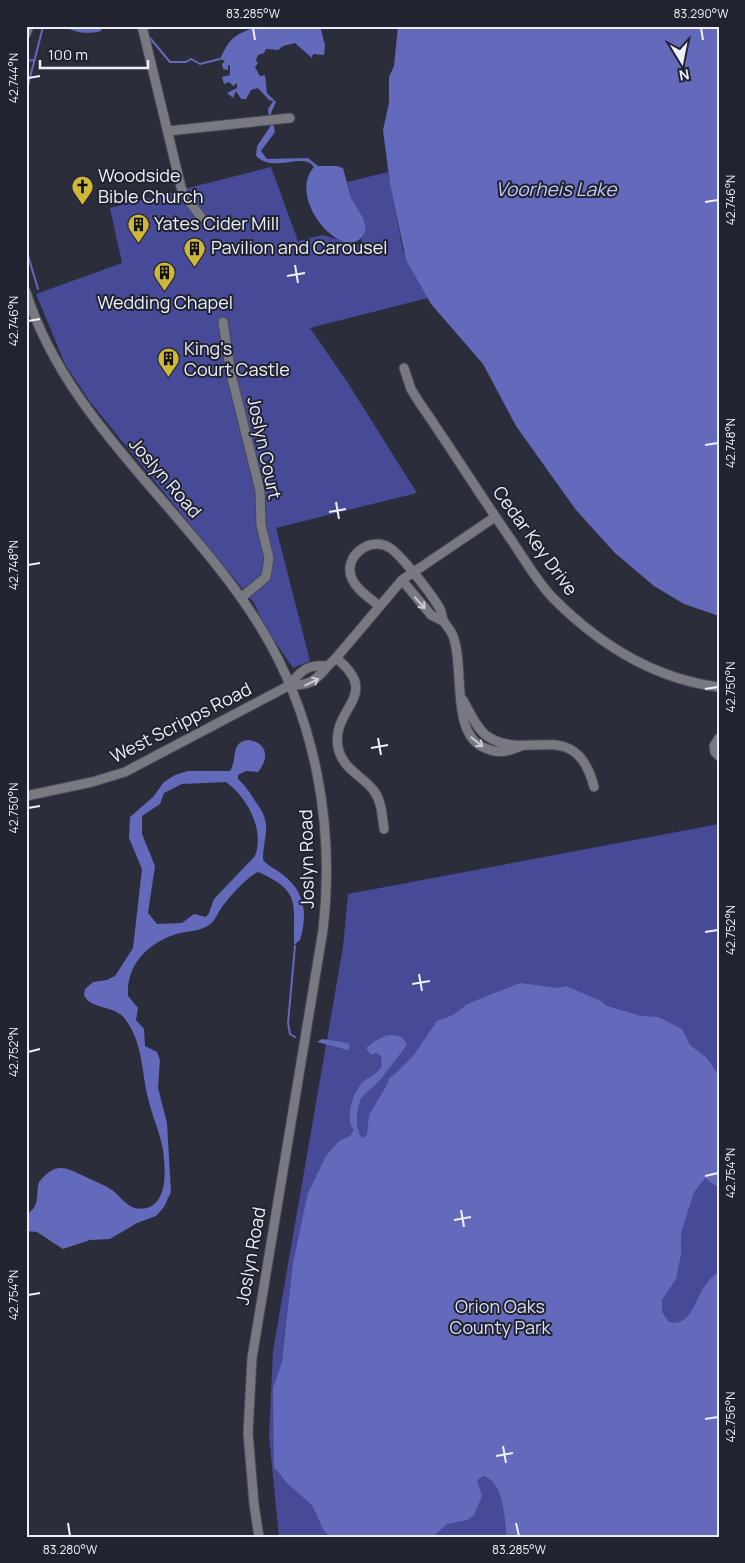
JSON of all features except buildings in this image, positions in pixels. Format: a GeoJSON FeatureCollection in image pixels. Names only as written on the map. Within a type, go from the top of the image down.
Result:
{"type":"FeatureCollection","features":[{"type":"Feature","properties":{"kind":"street"},"geometry":{"type":"LineString","coordinates":[[26,34],[29,26]]}},
{"type":"Feature","properties":{"kind":"street"},"geometry":{"type":"LineString","coordinates":[[142,26],[185,196],[201,217]]}},
{"type":"Feature","properties":{"kind":"street"},"geometry":{"type":"LineString","coordinates":[[168,131],[290,118]]}},
{"type":"Feature","properties":{"kind":"street","name":"Joslyn Road"},"geometry":{"type":"LineString","coordinates":[[26,292],[43,334],[75,392],[121,453],[200,545],[241,598],[267,638],[290,685],[305,726],[319,783],[327,844],[327,900],[317,973],[252,1358],[248,1433],[254,1504],[259,1537]]}},
{"type":"Feature","properties":{"kind":"street","name":"Joslyn Court"},"geometry":{"type":"LineString","coordinates":[[223,322],[228,361],[260,491],[261,526],[269,558],[266,577],[241,598]]}},
{"type":"Feature","properties":{"kind":"street","name":"Cedar Key Drive"},"geometry":{"type":"LineString","coordinates":[[404,368],[411,389],[419,402],[495,517],[553,598],[602,640],[630,658],[656,670],[719,687]]}},
{"type":"Feature","properties":{"kind":"street","name":"West Scripps Road"},"geometry":{"type":"LineString","coordinates":[[290,685],[305,686],[320,678],[326,666],[336,658],[402,580],[495,517]]}},
{"type":"Feature","properties":{"kind":"street"},"geometry":{"type":"LineString","coordinates":[[379,606],[357,587],[352,579],[350,564],[352,557],[359,549],[379,544],[389,547],[412,572],[441,610],[443,621],[453,636],[464,720],[469,736],[477,745],[496,753],[509,751],[521,746],[554,743],[566,747],[579,757],[590,772],[594,787]]}},
{"type":"Feature","properties":{"kind":"street"},"geometry":{"type":"LineString","coordinates":[[402,580],[431,615],[443,621]]}},
{"type":"Feature","properties":{"kind":"street"},"geometry":{"type":"LineString","coordinates":[[336,658],[348,668],[355,680],[356,690],[341,724],[338,748],[350,771],[373,790],[378,797],[384,829]]}},
{"type":"Feature","properties":{"kind":"street","name":"West Scripps Road"},"geometry":{"type":"LineString","coordinates":[[26,796],[92,782],[125,772],[290,685],[298,673],[314,665],[326,666]]}},
{"type":"Feature","properties":{"kind":"street"},"geometry":{"type":"LineString","coordinates":[[461,699],[486,735],[521,746]]}},
{"type":"Feature","properties":{"kind":"street"},"geometry":{"type":"LineString","coordinates":[[719,738],[714,746],[715,752],[719,756]]}},
{"type":"Feature","properties":{"kind":"green space"},"geometry":{"type":"Polygon","coordinates":[[[271,167],[298,241],[322,235],[363,246],[347,182],[388,172],[403,251],[428,298],[310,328],[348,383],[417,493],[276,528],[310,661],[293,668],[265,627],[254,603],[91,403],[65,364],[36,294],[122,263],[110,208],[271,167]]]}},
{"type":"Feature","properties":{"kind":"green space","name":"Orion Oaks County Park"},"geometry":{"type":"Polygon","coordinates":[[[719,824],[719,1537],[279,1537],[269,1436],[273,1351],[343,947],[348,894],[719,824]]]}},
{"type":"Feature","properties":{"kind":"water"},"geometry":{"type":"Polygon","coordinates":[[[66,26],[101,26],[101,31],[83,33],[73,31],[66,26]]]}},
{"type":"Feature","properties":{"kind":"water"},"geometry":{"type":"Polygon","coordinates":[[[259,26],[320,26],[325,45],[324,55],[313,54],[312,58],[295,43],[283,46],[278,50],[266,49],[264,53],[258,55],[256,60],[258,63],[255,67],[260,76],[265,75],[267,93],[276,102],[271,113],[275,132],[261,151],[267,159],[308,158],[318,166],[337,166],[343,168],[351,198],[363,218],[366,229],[360,239],[351,243],[340,240],[319,221],[311,208],[307,194],[307,179],[314,167],[309,163],[296,161],[271,163],[263,161],[256,156],[257,146],[270,127],[268,109],[273,101],[269,100],[258,88],[251,90],[246,99],[241,99],[236,91],[233,98],[227,93],[237,88],[237,83],[233,86],[229,82],[224,84],[222,77],[230,75],[230,66],[228,65],[228,70],[223,69],[222,64],[225,61],[220,59],[227,45],[235,37],[259,26]]]}},
{"type":"Feature","properties":{"kind":"water","name":"Voorheis Lake"},"geometry":{"type":"Polygon","coordinates":[[[398,26],[719,26],[719,616],[684,604],[654,586],[615,553],[576,510],[516,426],[483,364],[431,304],[406,260],[390,184],[383,130],[389,103],[389,77],[394,66],[398,26]]]}},
{"type":"Feature","properties":{"kind":"water"},"geometry":{"type":"Polygon","coordinates":[[[242,741],[254,741],[263,747],[265,752],[262,767],[258,772],[246,771],[238,775],[238,779],[261,809],[266,823],[263,860],[290,881],[300,895],[303,904],[304,921],[300,940],[294,945],[294,909],[288,893],[272,879],[258,872],[232,895],[209,925],[199,930],[169,937],[142,955],[131,973],[128,984],[128,996],[138,1008],[136,1020],[144,1029],[145,1046],[157,1052],[160,1060],[158,1088],[167,1123],[171,1192],[164,1207],[156,1216],[137,1223],[110,1239],[90,1240],[63,1249],[37,1232],[26,1231],[26,1215],[36,1204],[39,1182],[51,1171],[62,1168],[74,1171],[109,1188],[129,1205],[138,1208],[147,1208],[154,1204],[159,1198],[164,1183],[163,1150],[146,1091],[136,1038],[121,1015],[116,1011],[92,1003],[84,995],[85,989],[93,982],[107,980],[115,976],[133,948],[142,869],[129,838],[130,817],[153,797],[164,782],[175,775],[188,771],[230,771],[237,748],[242,741]],[[226,782],[182,784],[164,793],[160,804],[142,816],[142,834],[155,866],[148,913],[157,924],[182,923],[194,914],[206,917],[214,899],[255,856],[258,836],[256,825],[247,805],[234,788],[226,782]]]}},
{"type":"Feature","properties":{"kind":"water","name":"Orion Oaks County Park"},"geometry":{"type":"Polygon","coordinates":[[[520,983],[558,988],[566,986],[601,1001],[607,1006],[641,1016],[658,1017],[682,1029],[690,1045],[707,1058],[719,1076],[719,1188],[705,1178],[694,1192],[681,1233],[681,1254],[676,1279],[662,1300],[662,1312],[669,1322],[677,1323],[683,1320],[692,1309],[708,1281],[719,1272],[719,1537],[507,1537],[504,1511],[499,1493],[496,1486],[483,1476],[477,1480],[482,1496],[474,1515],[467,1520],[447,1524],[433,1537],[330,1537],[324,1531],[312,1505],[287,1483],[274,1467],[273,1388],[282,1362],[293,1263],[308,1193],[326,1156],[339,1141],[350,1136],[354,1130],[351,1125],[350,1112],[356,1091],[364,1081],[376,1073],[382,1066],[381,1056],[376,1053],[371,1055],[366,1048],[388,1035],[403,1038],[407,1045],[380,1080],[361,1098],[357,1112],[357,1126],[360,1136],[363,1138],[367,1135],[369,1115],[389,1078],[413,1056],[437,1021],[453,1015],[466,1005],[520,983]]]}},
{"type":"Feature","properties":{"kind":"water"},"geometry":{"type":"Polygon","coordinates":[[[322,1039],[348,1043],[350,1046],[348,1050],[317,1042],[322,1039]]]}},
{"type":"Feature","properties":{"kind":"waterway"},"geometry":{"type":"LineString","coordinates":[[26,93],[43,27]]}},
{"type":"Feature","properties":{"kind":"waterway"},"geometry":{"type":"LineString","coordinates":[[150,38],[170,62],[186,62],[191,59],[200,64],[220,59]]}},
{"type":"Feature","properties":{"kind":"waterway"},"geometry":{"type":"LineString","coordinates":[[26,61],[34,60]]}},
{"type":"Feature","properties":{"kind":"waterway"},"geometry":{"type":"LineString","coordinates":[[26,249],[38,289]]}},
{"type":"Feature","properties":{"kind":"waterway"},"geometry":{"type":"LineString","coordinates":[[295,946],[288,1023],[290,1034],[295,1037]]}},
{"type":"Feature","properties":{"kind":"place","name":"Woodside Bible Church"},"geometry":{"type":"Point","coordinates":[82,205]}},
{"type":"Feature","properties":{"kind":"place","name":"Yates Cider Mill"},"geometry":{"type":"Point","coordinates":[138,243]}},
{"type":"Feature","properties":{"kind":"place","name":"Pavilion and Carousel"},"geometry":{"type":"Point","coordinates":[195,267]}},
{"type":"Feature","properties":{"kind":"place","name":"Wedding Chapel"},"geometry":{"type":"Point","coordinates":[165,292]}},
{"type":"Feature","properties":{"kind":"place","name":"King's Court Castle"},"geometry":{"type":"Point","coordinates":[168,378]}}]}
